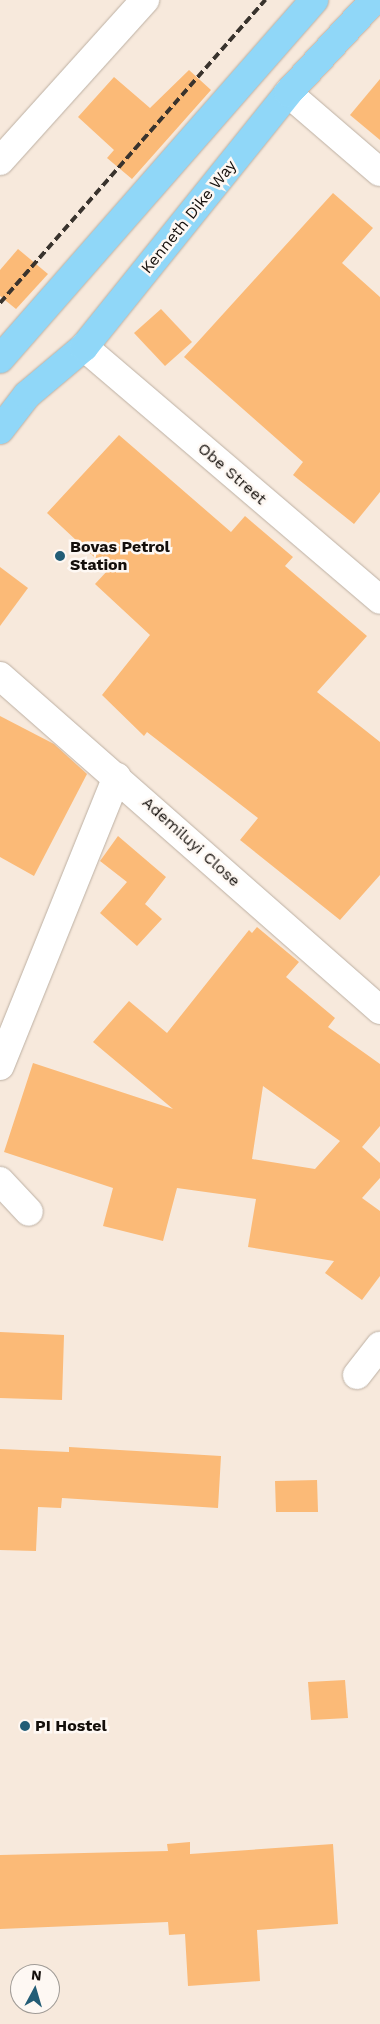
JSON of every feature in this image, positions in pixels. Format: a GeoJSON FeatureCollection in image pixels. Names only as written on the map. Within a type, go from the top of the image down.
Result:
{"type":"FeatureCollection","features":[{"type":"Feature","properties":{"kind":"highway"},"geometry":{"type":"LineString","coordinates":[[0,359],[314,0]]}},
{"type":"Feature","properties":{"kind":"highway","name":"Kenneth Dike Way"},"geometry":{"type":"LineString","coordinates":[[0,430],[27,395],[84,348],[288,93],[374,0]]}},
{"type":"Feature","properties":{"kind":"street"},"geometry":{"type":"LineString","coordinates":[[0,161],[145,0]]}},
{"type":"Feature","properties":{"kind":"street"},"geometry":{"type":"LineString","coordinates":[[288,93],[380,172]]}},
{"type":"Feature","properties":{"kind":"street","name":"Obe Street"},"geometry":{"type":"LineString","coordinates":[[84,348],[380,600]]}},
{"type":"Feature","properties":{"kind":"street","name":"Ademiluyi Close"},"geometry":{"type":"LineString","coordinates":[[0,676],[380,1010]]}},
{"type":"Feature","properties":{"kind":"street"},"geometry":{"type":"LineString","coordinates":[[0,1066],[117,777]]}},
{"type":"Feature","properties":{"kind":"street"},"geometry":{"type":"LineString","coordinates":[[0,1181],[29,1212]]}},
{"type":"Feature","properties":{"kind":"street"},"geometry":{"type":"LineString","coordinates":[[357,1375],[380,1346]]}},
{"type":"Feature","properties":{"kind":"building"},"geometry":{"type":"Polygon","coordinates":[[[189,70],[211,90],[132,179],[107,158],[114,150],[78,117],[114,77],[150,108],[189,70]]]}},
{"type":"Feature","properties":{"kind":"building"},"geometry":{"type":"Polygon","coordinates":[[[380,79],[380,140],[350,115],[380,79]]]}},
{"type":"Feature","properties":{"kind":"building"},"geometry":{"type":"Polygon","coordinates":[[[333,193],[373,228],[342,263],[380,297],[380,492],[354,524],[293,475],[303,462],[184,357],[333,193]]]}},
{"type":"Feature","properties":{"kind":"building"},"geometry":{"type":"Polygon","coordinates":[[[18,249],[48,274],[16,309],[0,296],[0,270],[18,249]]]}},
{"type":"Feature","properties":{"kind":"building"},"geometry":{"type":"Polygon","coordinates":[[[161,309],[192,342],[165,366],[134,333],[161,309]]]}},
{"type":"Feature","properties":{"kind":"building"},"geometry":{"type":"Polygon","coordinates":[[[119,435],[231,532],[245,516],[293,557],[285,566],[367,636],[317,692],[380,742],[380,875],[340,920],[240,840],[258,818],[147,732],[144,736],[102,695],[150,635],[95,584],[108,570],[47,513],[119,435]]]}},
{"type":"Feature","properties":{"kind":"building"},"geometry":{"type":"Polygon","coordinates":[[[0,567],[28,588],[0,626],[0,567]]]}},
{"type":"Feature","properties":{"kind":"building"},"geometry":{"type":"Polygon","coordinates":[[[0,716],[54,744],[87,774],[34,876],[0,857],[0,716]]]}},
{"type":"Feature","properties":{"kind":"building"},"geometry":{"type":"Polygon","coordinates":[[[118,836],[166,877],[145,904],[162,919],[137,946],[100,913],[127,882],[100,861],[118,836]]]}},
{"type":"Feature","properties":{"kind":"building"},"geometry":{"type":"Polygon","coordinates":[[[257,927],[299,962],[286,977],[335,1018],[328,1027],[380,1064],[380,1126],[362,1147],[380,1163],[380,1178],[362,1198],[380,1211],[380,1276],[362,1300],[325,1273],[334,1261],[248,1247],[256,1199],[177,1188],[163,1241],[103,1226],[113,1188],[4,1152],[33,1063],[173,1109],[93,1042],[129,1001],[167,1033],[249,930],[252,933],[257,927]],[[263,1086],[252,1159],[315,1169],[340,1141],[263,1086]]]}},
{"type":"Feature","properties":{"kind":"building"},"geometry":{"type":"Polygon","coordinates":[[[0,1332],[64,1335],[62,1400],[0,1398],[0,1332]]]}},
{"type":"Feature","properties":{"kind":"building"},"geometry":{"type":"Polygon","coordinates":[[[69,1447],[221,1456],[218,1508],[62,1498],[61,1508],[38,1507],[36,1551],[0,1550],[0,1449],[69,1452],[69,1447]]]}},
{"type":"Feature","properties":{"kind":"building"},"geometry":{"type":"Polygon","coordinates":[[[317,1480],[318,1512],[276,1512],[275,1481],[317,1480]]]}},
{"type":"Feature","properties":{"kind":"building"},"geometry":{"type":"Polygon","coordinates":[[[345,1680],[348,1718],[311,1720],[308,1682],[345,1680]]]}},
{"type":"Feature","properties":{"kind":"building"},"geometry":{"type":"Polygon","coordinates":[[[190,1842],[190,1854],[333,1844],[338,1924],[257,1930],[260,1981],[188,1986],[185,1934],[169,1935],[168,1922],[0,1929],[0,1855],[168,1851],[167,1844],[190,1842]]]}},
{"type":"Feature","properties":{"kind":"railway"},"geometry":{"type":"LineString","coordinates":[[0,303],[265,0]]}},
{"type":"Feature","properties":{"kind":"place","name":"Bovas Petrol Station"},"geometry":{"type":"Point","coordinates":[60,556]}},
{"type":"Feature","properties":{"kind":"place","name":"PI Hostel"},"geometry":{"type":"Point","coordinates":[25,1726]}}]}
